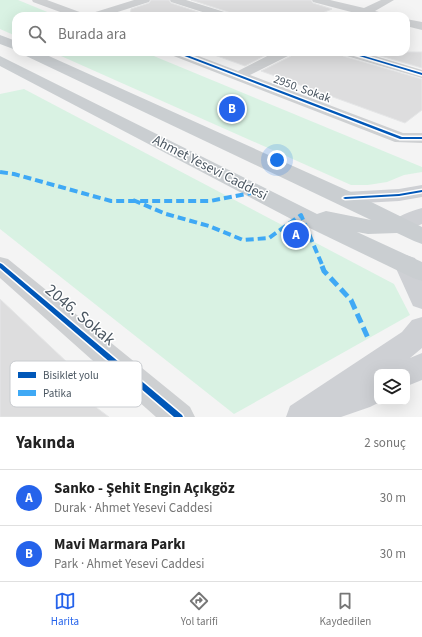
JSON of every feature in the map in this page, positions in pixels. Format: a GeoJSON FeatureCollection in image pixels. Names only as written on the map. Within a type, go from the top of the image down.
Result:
{"type":"FeatureCollection","features":[{"type":"Feature","properties":{"kind":"main road"},"geometry":{"type":"LineString","coordinates":[[0,38],[12,44]]}},
{"type":"Feature","properties":{"kind":"main road","name":"Ahmet Yesevi Caddesi"},"geometry":{"type":"LineString","coordinates":[[38,56],[345,198],[422,236]]}},
{"type":"Feature","properties":{"kind":"main road","name":"Ahmet Yesevi Caddesi"},"geometry":{"type":"LineString","coordinates":[[0,60],[301,215],[414,268]]}},
{"type":"Feature","properties":{"kind":"main road"},"geometry":{"type":"LineString","coordinates":[[345,198],[399,195],[422,191]]}},
{"type":"Feature","properties":{"kind":"main road"},"geometry":{"type":"LineString","coordinates":[[301,215],[332,219],[368,227],[400,226],[422,215]]}},
{"type":"Feature","properties":{"kind":"main road"},"geometry":{"type":"LineString","coordinates":[[414,268],[422,299]]}},
{"type":"Feature","properties":{"kind":"main road"},"geometry":{"type":"LineString","coordinates":[[309,413],[412,340],[422,328]]}},
{"type":"Feature","properties":{"kind":"main road"},"geometry":{"type":"LineString","coordinates":[[410,372],[422,366]]}},
{"type":"Feature","properties":{"kind":"main road"},"geometry":{"type":"LineString","coordinates":[[309,413],[359,397],[374,390]]}},
{"type":"Feature","properties":{"kind":"street"},"geometry":{"type":"LineString","coordinates":[[37,0],[70,12]]}},
{"type":"Feature","properties":{"kind":"street"},"geometry":{"type":"LineString","coordinates":[[106,12],[145,0]]}},
{"type":"Feature","properties":{"kind":"street"},"geometry":{"type":"LineString","coordinates":[[175,0],[214,12]]}},
{"type":"Feature","properties":{"kind":"street"},"geometry":{"type":"LineString","coordinates":[[317,0],[357,12],[389,0]]}},
{"type":"Feature","properties":{"kind":"street"},"geometry":{"type":"LineString","coordinates":[[357,12],[370,0]]}},
{"type":"Feature","properties":{"kind":"street"},"geometry":{"type":"LineString","coordinates":[[410,23],[422,26]]}},
{"type":"Feature","properties":{"kind":"street","name":"2950. Sokak"},"geometry":{"type":"LineString","coordinates":[[187,56],[219,68],[235,68],[401,138],[422,138]]}},
{"type":"Feature","properties":{"kind":"street"},"geometry":{"type":"LineString","coordinates":[[235,68],[272,56]]}},
{"type":"Feature","properties":{"kind":"street"},"geometry":{"type":"LineString","coordinates":[[361,56],[422,74]]}},
{"type":"Feature","properties":{"kind":"street","name":"2046. Sokak"},"geometry":{"type":"LineString","coordinates":[[0,265],[113,361]]}},
{"type":"Feature","properties":{"kind":"street","name":"2046. Sokak"},"geometry":{"type":"LineString","coordinates":[[142,386],[179,417]]}},
{"type":"Feature","properties":{"kind":"green space"},"geometry":{"type":"Polygon","coordinates":[[[0,0],[18,0],[47,12],[12,12],[12,34],[0,29],[0,0]]]}},
{"type":"Feature","properties":{"kind":"green space"},"geometry":{"type":"Polygon","coordinates":[[[61,56],[154,56],[422,167],[422,172],[404,175],[387,182],[368,185],[351,185],[61,56]]]}},
{"type":"Feature","properties":{"kind":"green space"},"geometry":{"type":"Polygon","coordinates":[[[24,89],[394,284],[410,315],[234,414],[0,229],[0,94],[24,89]]]}},
{"type":"Feature","properties":{"kind":"building"},"geometry":{"type":"Polygon","coordinates":[[[151,0],[169,0],[171,3],[198,12],[131,12],[131,9],[149,3],[151,0]]]}},
{"type":"Feature","properties":{"kind":"building"},"geometry":{"type":"Polygon","coordinates":[[[191,0],[311,0],[313,3],[332,9],[325,12],[228,12],[191,0]]]}},
{"type":"Feature","properties":{"kind":"building"},"geometry":{"type":"Polygon","coordinates":[[[410,52],[422,52],[422,68],[381,56],[410,56],[410,52]]]}},
{"type":"Feature","properties":{"kind":"building"},"geometry":{"type":"Polygon","coordinates":[[[217,56],[264,56],[245,66],[217,56]]]}},
{"type":"Feature","properties":{"kind":"building"},"geometry":{"type":"Polygon","coordinates":[[[291,56],[343,56],[422,79],[422,110],[405,123],[261,71],[291,56]]]}},
{"type":"Feature","properties":{"kind":"building"},"geometry":{"type":"Polygon","coordinates":[[[0,299],[66,361],[10,361],[10,407],[96,407],[109,417],[0,417],[0,299]]]}},
{"type":"Feature","properties":{"kind":"marked path"},"geometry":{"type":"LineString","coordinates":[[0,172],[14,174],[111,201],[210,201],[257,192]]}},
{"type":"Feature","properties":{"kind":"marked path"},"geometry":{"type":"LineString","coordinates":[[133,200],[166,214],[209,226],[243,240],[269,238],[301,215],[324,271],[351,300],[368,338]]}},
{"type":"Feature","properties":{"kind":"cycle path"},"geometry":{"type":"LineString","coordinates":[[186,56],[401,138],[422,138]]}},
{"type":"Feature","properties":{"kind":"cycle path"},"geometry":{"type":"LineString","coordinates":[[361,56],[422,74]]}},
{"type":"Feature","properties":{"kind":"cycle path"},"geometry":{"type":"LineString","coordinates":[[345,198],[399,195],[422,191]]}},
{"type":"Feature","properties":{"kind":"cycle path"},"geometry":{"type":"LineString","coordinates":[[0,265],[113,361]]}},
{"type":"Feature","properties":{"kind":"cycle path"},"geometry":{"type":"LineString","coordinates":[[142,386],[179,417]]}},
{"type":"Feature","properties":{"kind":"place","name":"Mavi Marmara Parkı"},"geometry":{"type":"Point","coordinates":[232,109]}},
{"type":"Feature","properties":{"kind":"place","name":"Sanko - Şehit Engin Açıkgöz"},"geometry":{"type":"Point","coordinates":[296,235]}}]}
